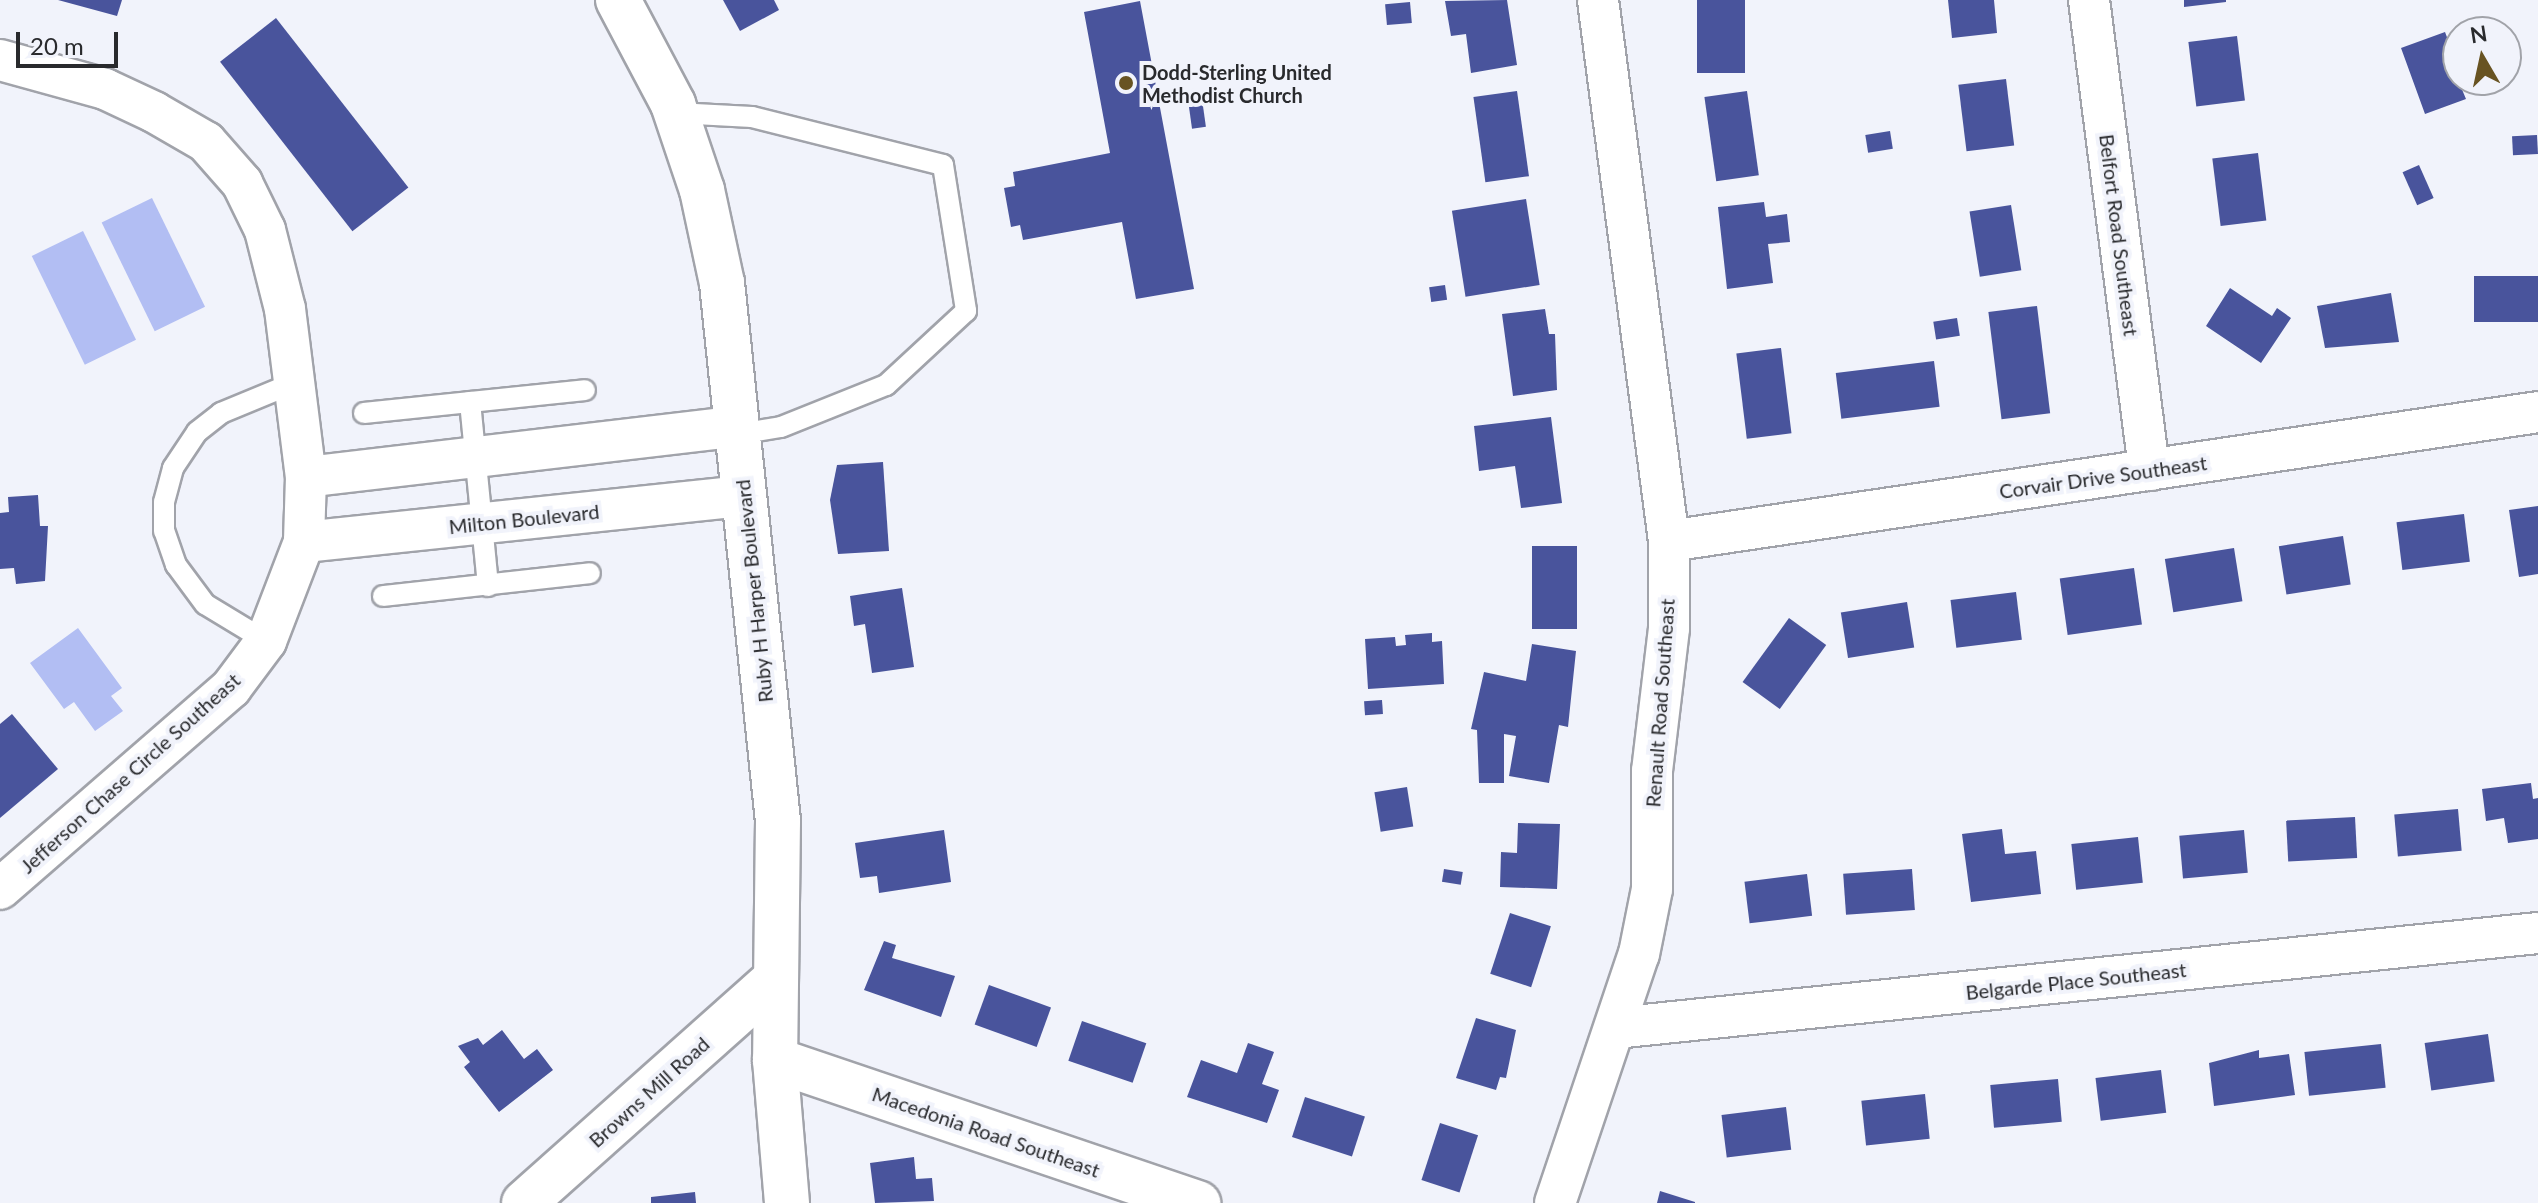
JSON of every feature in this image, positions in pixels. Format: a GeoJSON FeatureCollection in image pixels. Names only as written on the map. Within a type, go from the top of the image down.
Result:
{"type":"FeatureCollection","features":[{"type":"Feature","properties":{"kind":"street","name":"Ruby H Harper Boulevard"},"geometry":{"type":"LineString","coordinates":[[618,0],[676,113],[722,283],[778,821],[773,981],[775,1060],[787,1203]]}},
{"type":"Feature","properties":{"kind":"street","name":"Renault Road Southeast"},"geometry":{"type":"LineString","coordinates":[[1555,1203],[1639,954],[1652,889],[1652,771],[1669,628],[1669,541],[1598,0]]}},
{"type":"Feature","properties":{"kind":"street","name":"Belfort Road Southeast"},"geometry":{"type":"LineString","coordinates":[[2089,0],[2149,470]]}},
{"type":"Feature","properties":{"kind":"street","name":"Jefferson Chase Circle Southeast"},"geometry":{"type":"LineString","coordinates":[[0,60],[105,89],[206,142],[242,183],[265,230],[285,309],[291,384],[306,477],[304,542],[266,641],[231,688],[0,889]]}},
{"type":"Feature","properties":{"kind":"street","name":"Corvair Drive Southeast"},"geometry":{"type":"LineString","coordinates":[[1669,541],[2538,412]]}},
{"type":"Feature","properties":{"kind":"street"},"geometry":{"type":"LineString","coordinates":[[306,477],[738,430]]}},
{"type":"Feature","properties":{"kind":"street","name":"Milton Boulevard"},"geometry":{"type":"LineString","coordinates":[[304,542],[744,496]]}},
{"type":"Feature","properties":{"kind":"street","name":"Belgarde Place Southeast"},"geometry":{"type":"LineString","coordinates":[[1615,1028],[2538,933]]}},
{"type":"Feature","properties":{"kind":"street","name":"Browns Mill Road"},"geometry":{"type":"LineString","coordinates":[[524,1203],[773,981]]}},
{"type":"Feature","properties":{"kind":"street","name":"Macedonia Road Southeast"},"geometry":{"type":"LineString","coordinates":[[775,1060],[1198,1203]]}},
{"type":"Feature","properties":{"kind":"lane"},"geometry":{"type":"LineString","coordinates":[[676,113],[752,117],[943,165],[966,311],[886,385],[781,427],[738,430]]}},
{"type":"Feature","properties":{"kind":"lane"},"geometry":{"type":"LineString","coordinates":[[266,641],[205,604],[176,565],[164,531],[164,502],[173,468],[197,432],[221,413],[291,384]]}},
{"type":"Feature","properties":{"kind":"lane"},"geometry":{"type":"LineString","coordinates":[[364,413],[585,390]]}},
{"type":"Feature","properties":{"kind":"lane"},"geometry":{"type":"LineString","coordinates":[[470,402],[488,586]]}},
{"type":"Feature","properties":{"kind":"lane"},"geometry":{"type":"LineString","coordinates":[[383,596],[590,573]]}},
{"type":"Feature","properties":{"kind":"shaded area"},"geometry":{"type":"Polygon","coordinates":[[[152,198],[205,307],[155,331],[102,223],[152,198]]]}},
{"type":"Feature","properties":{"kind":"shaded area"},"geometry":{"type":"Polygon","coordinates":[[[83,231],[136,340],[85,365],[32,256],[83,231]]]}},
{"type":"Feature","properties":{"kind":"shaded area"},"geometry":{"type":"Polygon","coordinates":[[[78,628],[122,688],[111,696],[123,711],[95,731],[74,702],[64,709],[30,663],[78,628]]]}},
{"type":"Feature","properties":{"kind":"building"},"geometry":{"type":"Polygon","coordinates":[[[58,0],[122,0],[117,16],[58,0]]]}},
{"type":"Feature","properties":{"kind":"building"},"geometry":{"type":"Polygon","coordinates":[[[723,0],[774,0],[779,10],[740,31],[723,0]]]}},
{"type":"Feature","properties":{"kind":"building"},"geometry":{"type":"Polygon","coordinates":[[[1507,0],[1517,65],[1471,73],[1466,34],[1451,36],[1445,1],[1507,0]]]}},
{"type":"Feature","properties":{"kind":"building"},"geometry":{"type":"Polygon","coordinates":[[[1697,0],[1745,0],[1745,73],[1697,73],[1697,0]]]}},
{"type":"Feature","properties":{"kind":"building"},"geometry":{"type":"Polygon","coordinates":[[[1948,0],[1994,0],[1997,33],[1952,38],[1948,0]]]}},
{"type":"Feature","properties":{"kind":"building"},"geometry":{"type":"Polygon","coordinates":[[[2184,0],[2226,0],[2226,2],[2184,7],[2184,0]]]}},
{"type":"Feature","properties":{"kind":"building","name":"Dodd-Sterling United Methodist Church"},"geometry":{"type":"Polygon","coordinates":[[[1140,1],[1194,289],[1136,299],[1122,222],[1023,240],[1020,225],[1011,227],[1004,188],[1015,186],[1013,172],[1110,153],[1084,12],[1140,1]]]}},
{"type":"Feature","properties":{"kind":"building"},"geometry":{"type":"Polygon","coordinates":[[[1410,2],[1412,23],[1387,25],[1385,4],[1410,2]]]}},
{"type":"Feature","properties":{"kind":"building"},"geometry":{"type":"Polygon","coordinates":[[[276,18],[408,187],[352,231],[220,62],[276,18]]]}},
{"type":"Feature","properties":{"kind":"building"},"geometry":{"type":"Polygon","coordinates":[[[2442,33],[2442,96],[2465,96],[2466,99],[2425,114],[2401,48],[2442,33]]]}},
{"type":"Feature","properties":{"kind":"building"},"geometry":{"type":"Polygon","coordinates":[[[2237,36],[2245,101],[2196,106],[2188,42],[2237,36]]]}},
{"type":"Feature","properties":{"kind":"building"},"geometry":{"type":"Polygon","coordinates":[[[2006,79],[2014,146],[1967,151],[1958,85],[2006,79]]]}},
{"type":"Feature","properties":{"kind":"building"},"geometry":{"type":"Polygon","coordinates":[[[1517,91],[1529,176],[1485,182],[1473,97],[1517,91]]]}},
{"type":"Feature","properties":{"kind":"building"},"geometry":{"type":"Polygon","coordinates":[[[1747,91],[1759,175],[1716,181],[1704,97],[1747,91]]]}},
{"type":"Feature","properties":{"kind":"building"},"geometry":{"type":"Polygon","coordinates":[[[1202,99],[1206,127],[1192,129],[1188,101],[1202,99]]]}},
{"type":"Feature","properties":{"kind":"building"},"geometry":{"type":"Polygon","coordinates":[[[1890,131],[1893,149],[1868,153],[1865,135],[1890,131]]]}},
{"type":"Feature","properties":{"kind":"building"},"geometry":{"type":"Polygon","coordinates":[[[2537,135],[2538,154],[2513,155],[2512,136],[2537,135]]]}},
{"type":"Feature","properties":{"kind":"building"},"geometry":{"type":"Polygon","coordinates":[[[2258,153],[2266,220],[2221,226],[2212,159],[2258,153]]]}},
{"type":"Feature","properties":{"kind":"building"},"geometry":{"type":"Polygon","coordinates":[[[2419,165],[2434,198],[2417,205],[2403,172],[2419,165]]]}},
{"type":"Feature","properties":{"kind":"building"},"geometry":{"type":"Polygon","coordinates":[[[1526,199],[1540,285],[1466,297],[1452,211],[1526,199]]]}},
{"type":"Feature","properties":{"kind":"building"},"geometry":{"type":"Polygon","coordinates":[[[1764,202],[1766,217],[1787,214],[1790,242],[1768,244],[1773,283],[1727,289],[1718,207],[1764,202]]]}},
{"type":"Feature","properties":{"kind":"building"},"geometry":{"type":"Polygon","coordinates":[[[2011,205],[2021,270],[1980,277],[1970,212],[2011,205]]]}},
{"type":"Feature","properties":{"kind":"building"},"geometry":{"type":"Polygon","coordinates":[[[2474,276],[2538,276],[2538,322],[2474,322],[2474,276]]]}},
{"type":"Feature","properties":{"kind":"building"},"geometry":{"type":"Polygon","coordinates":[[[1445,285],[1447,300],[1431,302],[1429,287],[1445,285]]]}},
{"type":"Feature","properties":{"kind":"building"},"geometry":{"type":"Polygon","coordinates":[[[2230,288],[2272,316],[2277,308],[2291,318],[2261,363],[2206,326],[2230,288]]]}},
{"type":"Feature","properties":{"kind":"building"},"geometry":{"type":"Polygon","coordinates":[[[2391,293],[2399,342],[2325,348],[2317,306],[2391,293]]]}},
{"type":"Feature","properties":{"kind":"building"},"geometry":{"type":"Polygon","coordinates":[[[2037,306],[2050,413],[2002,419],[1988,312],[2037,306]]]}},
{"type":"Feature","properties":{"kind":"building"},"geometry":{"type":"Polygon","coordinates":[[[1545,309],[1549,334],[1555,334],[1557,390],[1513,396],[1502,314],[1545,309]]]}},
{"type":"Feature","properties":{"kind":"building"},"geometry":{"type":"Polygon","coordinates":[[[1957,318],[1960,336],[1936,340],[1933,322],[1957,318]]]}},
{"type":"Feature","properties":{"kind":"building"},"geometry":{"type":"Polygon","coordinates":[[[1781,348],[1791,433],[1747,439],[1736,353],[1781,348]]]}},
{"type":"Feature","properties":{"kind":"building"},"geometry":{"type":"Polygon","coordinates":[[[1934,361],[1940,407],[1841,419],[1836,373],[1934,361]]]}},
{"type":"Feature","properties":{"kind":"building"},"geometry":{"type":"Polygon","coordinates":[[[1551,417],[1562,503],[1521,508],[1515,466],[1479,471],[1474,426],[1551,417]]]}},
{"type":"Feature","properties":{"kind":"building"},"geometry":{"type":"Polygon","coordinates":[[[883,462],[889,551],[838,554],[830,500],[837,465],[883,462]]]}},
{"type":"Feature","properties":{"kind":"building"},"geometry":{"type":"Polygon","coordinates":[[[38,495],[40,526],[48,526],[45,581],[16,584],[14,568],[0,569],[0,513],[9,512],[8,497],[38,495]]]}},
{"type":"Feature","properties":{"kind":"building"},"geometry":{"type":"Polygon","coordinates":[[[2538,506],[2538,574],[2519,577],[2509,510],[2538,506]]]}},
{"type":"Feature","properties":{"kind":"building"},"geometry":{"type":"Polygon","coordinates":[[[2464,514],[2470,562],[2402,570],[2397,522],[2464,514]]]}},
{"type":"Feature","properties":{"kind":"building"},"geometry":{"type":"Polygon","coordinates":[[[2343,536],[2351,584],[2286,595],[2279,546],[2343,536]]]}},
{"type":"Feature","properties":{"kind":"building"},"geometry":{"type":"Polygon","coordinates":[[[1532,546],[1577,546],[1577,629],[1532,629],[1532,546]]]}},
{"type":"Feature","properties":{"kind":"building"},"geometry":{"type":"Polygon","coordinates":[[[2234,548],[2242,601],[2173,612],[2165,559],[2234,548]]]}},
{"type":"Feature","properties":{"kind":"building"},"geometry":{"type":"Polygon","coordinates":[[[2134,568],[2142,624],[2068,635],[2060,578],[2134,568]]]}},
{"type":"Feature","properties":{"kind":"building"},"geometry":{"type":"Polygon","coordinates":[[[902,588],[914,667],[872,673],[865,624],[854,626],[850,596],[902,588]]]}},
{"type":"Feature","properties":{"kind":"building"},"geometry":{"type":"Polygon","coordinates":[[[2016,592],[2022,640],[1956,648],[1950,600],[2016,592]]]}},
{"type":"Feature","properties":{"kind":"building"},"geometry":{"type":"Polygon","coordinates":[[[1907,602],[1914,647],[1848,658],[1841,612],[1907,602]]]}},
{"type":"Feature","properties":{"kind":"building"},"geometry":{"type":"Polygon","coordinates":[[[1789,618],[1826,645],[1780,709],[1743,682],[1789,618]]]}},
{"type":"Feature","properties":{"kind":"building"},"geometry":{"type":"Polygon","coordinates":[[[1432,633],[1432,642],[1442,641],[1444,684],[1368,689],[1365,639],[1395,637],[1396,646],[1406,645],[1405,635],[1432,633]]]}},
{"type":"Feature","properties":{"kind":"building"},"geometry":{"type":"Polygon","coordinates":[[[1532,644],[1576,651],[1568,727],[1559,725],[1549,783],[1509,776],[1516,736],[1504,734],[1504,783],[1479,783],[1477,730],[1471,729],[1484,672],[1526,681],[1532,644]]]}},
{"type":"Feature","properties":{"kind":"building"},"geometry":{"type":"Polygon","coordinates":[[[1382,700],[1383,714],[1365,715],[1364,701],[1382,700]]]}},
{"type":"Feature","properties":{"kind":"building"},"geometry":{"type":"Polygon","coordinates":[[[12,714],[58,769],[0,818],[0,724],[12,714]]]}},
{"type":"Feature","properties":{"kind":"building"},"geometry":{"type":"Polygon","coordinates":[[[2531,783],[2533,799],[2538,798],[2538,839],[2508,843],[2504,818],[2486,821],[2482,789],[2531,783]]]}},
{"type":"Feature","properties":{"kind":"building"},"geometry":{"type":"Polygon","coordinates":[[[1407,787],[1413,827],[1381,832],[1374,792],[1407,787]]]}},
{"type":"Feature","properties":{"kind":"building"},"geometry":{"type":"Polygon","coordinates":[[[2458,809],[2462,851],[2398,856],[2394,815],[2458,809]]]}},
{"type":"Feature","properties":{"kind":"building"},"geometry":{"type":"Polygon","coordinates":[[[2355,817],[2357,858],[2288,862],[2286,821],[2355,817]]]}},
{"type":"Feature","properties":{"kind":"building"},"geometry":{"type":"Polygon","coordinates":[[[1518,823],[1560,824],[1557,889],[1500,887],[1501,852],[1517,853],[1518,823]]]}},
{"type":"Feature","properties":{"kind":"building"},"geometry":{"type":"Polygon","coordinates":[[[2002,829],[2005,854],[2036,851],[2041,894],[1971,902],[1962,834],[2002,829]]]}},
{"type":"Feature","properties":{"kind":"building"},"geometry":{"type":"Polygon","coordinates":[[[944,830],[951,882],[879,893],[877,876],[860,878],[855,843],[944,830]]]}},
{"type":"Feature","properties":{"kind":"building"},"geometry":{"type":"Polygon","coordinates":[[[2244,830],[2248,873],[2183,879],[2179,836],[2244,830]]]}},
{"type":"Feature","properties":{"kind":"building"},"geometry":{"type":"Polygon","coordinates":[[[2138,837],[2143,883],[2076,890],[2071,844],[2138,837]]]}},
{"type":"Feature","properties":{"kind":"building"},"geometry":{"type":"Polygon","coordinates":[[[1444,869],[1463,872],[1461,885],[1442,882],[1444,869]]]}},
{"type":"Feature","properties":{"kind":"building"},"geometry":{"type":"Polygon","coordinates":[[[1912,869],[1915,910],[1846,915],[1843,874],[1912,869]]]}},
{"type":"Feature","properties":{"kind":"building"},"geometry":{"type":"Polygon","coordinates":[[[1807,874],[1812,916],[1750,923],[1744,882],[1807,874]]]}},
{"type":"Feature","properties":{"kind":"building"},"geometry":{"type":"Polygon","coordinates":[[[1510,913],[1551,926],[1531,987],[1490,974],[1510,913]]]}},
{"type":"Feature","properties":{"kind":"building"},"geometry":{"type":"Polygon","coordinates":[[[884,941],[896,945],[892,958],[955,976],[941,1017],[864,990],[884,941]]]}},
{"type":"Feature","properties":{"kind":"building"},"geometry":{"type":"Polygon","coordinates":[[[989,985],[1051,1008],[1037,1047],[975,1024],[989,985]]]}},
{"type":"Feature","properties":{"kind":"building"},"geometry":{"type":"Polygon","coordinates":[[[1476,1018],[1516,1030],[1506,1078],[1500,1077],[1496,1090],[1456,1078],[1476,1018]]]}},
{"type":"Feature","properties":{"kind":"building"},"geometry":{"type":"Polygon","coordinates":[[[1082,1021],[1146,1043],[1133,1083],[1068,1061],[1082,1021]]]}},
{"type":"Feature","properties":{"kind":"building"},"geometry":{"type":"Polygon","coordinates":[[[502,1030],[524,1059],[537,1049],[553,1070],[499,1112],[464,1067],[470,1062],[458,1046],[478,1038],[483,1045],[502,1030]]]}},
{"type":"Feature","properties":{"kind":"building"},"geometry":{"type":"Polygon","coordinates":[[[2488,1034],[2495,1082],[2431,1090],[2425,1043],[2488,1034]]]}},
{"type":"Feature","properties":{"kind":"building"},"geometry":{"type":"Polygon","coordinates":[[[1248,1043],[1274,1052],[1262,1084],[1279,1090],[1267,1123],[1187,1097],[1201,1060],[1237,1073],[1248,1043]]]}},
{"type":"Feature","properties":{"kind":"building"},"geometry":{"type":"Polygon","coordinates":[[[2381,1044],[2386,1088],[2309,1096],[2304,1052],[2381,1044]]]}},
{"type":"Feature","properties":{"kind":"building"},"geometry":{"type":"Polygon","coordinates":[[[2259,1050],[2259,1058],[2289,1054],[2295,1095],[2214,1106],[2209,1063],[2259,1050]]]}},
{"type":"Feature","properties":{"kind":"building"},"geometry":{"type":"Polygon","coordinates":[[[2161,1070],[2166,1113],[2101,1121],[2095,1078],[2161,1070]]]}},
{"type":"Feature","properties":{"kind":"building"},"geometry":{"type":"Polygon","coordinates":[[[2058,1079],[2062,1122],[1994,1128],[1990,1085],[2058,1079]]]}},
{"type":"Feature","properties":{"kind":"building"},"geometry":{"type":"Polygon","coordinates":[[[1925,1094],[1930,1139],[1866,1145],[1861,1101],[1925,1094]]]}},
{"type":"Feature","properties":{"kind":"building"},"geometry":{"type":"Polygon","coordinates":[[[1305,1097],[1365,1116],[1352,1156],[1292,1137],[1305,1097]]]}},
{"type":"Feature","properties":{"kind":"building"},"geometry":{"type":"Polygon","coordinates":[[[1786,1107],[1791,1150],[1727,1158],[1721,1115],[1786,1107]]]}},
{"type":"Feature","properties":{"kind":"building"},"geometry":{"type":"Polygon","coordinates":[[[1440,1123],[1478,1135],[1460,1192],[1421,1180],[1440,1123]]]}},
{"type":"Feature","properties":{"kind":"building"},"geometry":{"type":"Polygon","coordinates":[[[914,1157],[916,1179],[932,1178],[934,1201],[875,1203],[870,1163],[914,1157]]]}},
{"type":"Feature","properties":{"kind":"building"},"geometry":{"type":"Polygon","coordinates":[[[1660,1191],[1695,1202],[1695,1203],[1657,1203],[1660,1191]]]}},
{"type":"Feature","properties":{"kind":"building"},"geometry":{"type":"Polygon","coordinates":[[[695,1192],[696,1203],[651,1203],[651,1197],[695,1192]]]}},
{"type":"Feature","properties":{"kind":"place","name":"Dodd-Sterling United Methodist Church"},"geometry":{"type":"Point","coordinates":[1126,83]}}]}
